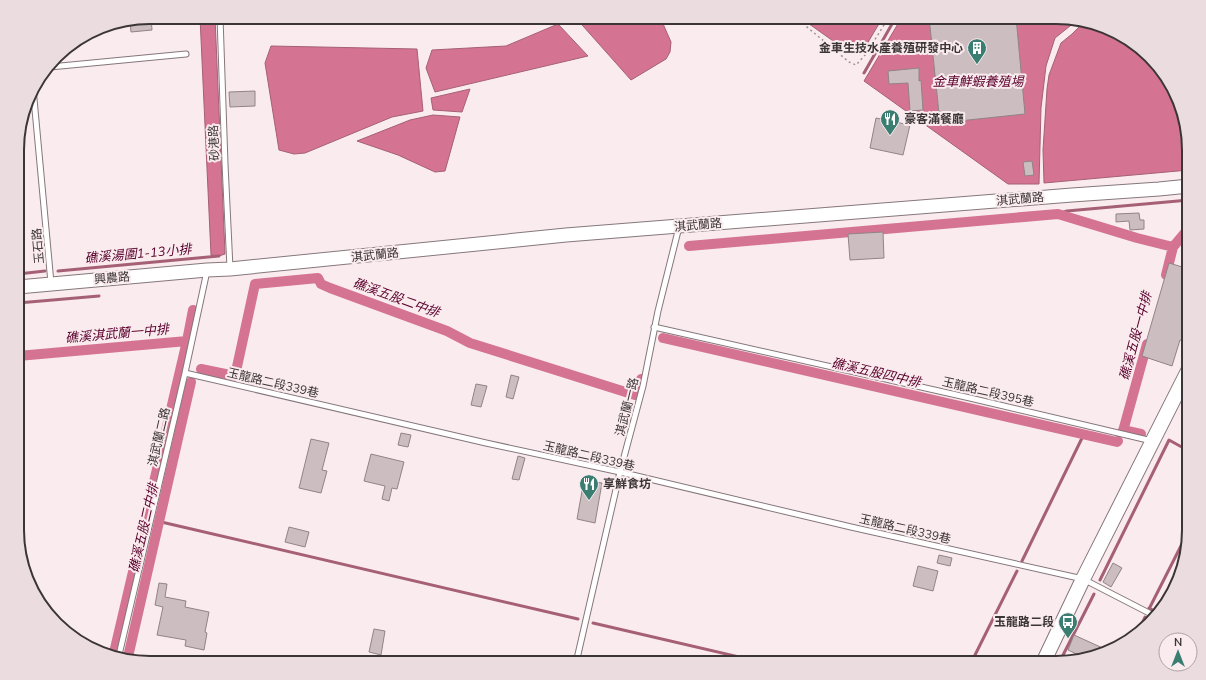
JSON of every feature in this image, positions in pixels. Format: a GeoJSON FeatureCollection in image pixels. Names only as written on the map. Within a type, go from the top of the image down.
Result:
{"type":"FeatureCollection","features":[{"type":"Feature","properties":{"kind":"main road"},"geometry":{"type":"LineString","coordinates":[[1046,656],[1182,383]]}},
{"type":"Feature","properties":{"kind":"street","name":"淇武蘭路"},"geometry":{"type":"LineString","coordinates":[[207,270],[680,226],[1182,187]]}},
{"type":"Feature","properties":{"kind":"street","name":"興農路"},"geometry":{"type":"LineString","coordinates":[[24,286],[207,270]]}},
{"type":"Feature","properties":{"kind":"lane","name":"砂港路"},"geometry":{"type":"LineString","coordinates":[[220,24],[230,269]]}},
{"type":"Feature","properties":{"kind":"lane"},"geometry":{"type":"LineString","coordinates":[[56,66],[186,54]]}},
{"type":"Feature","properties":{"kind":"lane","name":"玉石路"},"geometry":{"type":"LineString","coordinates":[[34,101],[51,283]]}},
{"type":"Feature","properties":{"kind":"lane","name":"淇武蘭一路"},"geometry":{"type":"LineString","coordinates":[[578,656],[620,472],[643,386],[654,327],[680,226]]}},
{"type":"Feature","properties":{"kind":"lane","name":"淇武蘭二路"},"geometry":{"type":"LineString","coordinates":[[120,652],[185,373],[207,270]]}},
{"type":"Feature","properties":{"kind":"lane","name":"玉龍路二段395巷"},"geometry":{"type":"LineString","coordinates":[[654,327],[962,396],[1153,441]]}},
{"type":"Feature","properties":{"kind":"lane","name":"玉龍路二段339巷"},"geometry":{"type":"LineString","coordinates":[[185,373],[486,443],[620,472],[1083,580],[1150,614]]}},
{"type":"Feature","properties":{"kind":"path"},"geometry":{"type":"LineString","coordinates":[[803,24],[849,62],[856,65],[866,54],[885,24]]}},
{"type":"Feature","properties":{"kind":"water"},"geometry":{"type":"Polygon","coordinates":[[[200,24],[215,24],[225,254],[219,256],[211,255],[200,24]]]}},
{"type":"Feature","properties":{"kind":"water"},"geometry":{"type":"Polygon","coordinates":[[[558,24],[588,56],[435,92],[426,68],[432,50],[506,46],[558,24]]]}},
{"type":"Feature","properties":{"kind":"water"},"geometry":{"type":"Polygon","coordinates":[[[581,24],[663,24],[671,42],[670,52],[666,59],[631,80],[581,24]]]}},
{"type":"Feature","properties":{"kind":"water"},"geometry":{"type":"Polygon","coordinates":[[[809,24],[879,24],[864,49],[843,48],[809,24]]]}},
{"type":"Feature","properties":{"kind":"water","name":"金車鮮蝦養殖場"},"geometry":{"type":"Polygon","coordinates":[[[898,24],[1071,25],[1055,38],[1046,66],[1041,108],[1039,184],[1008,184],[864,81],[898,24]]]}},
{"type":"Feature","properties":{"kind":"water"},"geometry":{"type":"Polygon","coordinates":[[[1080,26],[1104,34],[1133,50],[1156,73],[1165,87],[1178,118],[1182,142],[1182,171],[1044,183],[1043,150],[1049,75],[1061,43],[1080,26]]]}},
{"type":"Feature","properties":{"kind":"water"},"geometry":{"type":"Polygon","coordinates":[[[271,46],[417,49],[423,111],[392,117],[305,153],[294,154],[279,150],[265,63],[271,46]]]}},
{"type":"Feature","properties":{"kind":"water"},"geometry":{"type":"Polygon","coordinates":[[[470,89],[462,112],[433,110],[431,98],[470,89]]]}},
{"type":"Feature","properties":{"kind":"water"},"geometry":{"type":"Polygon","coordinates":[[[433,115],[460,117],[445,171],[435,172],[398,155],[357,141],[410,120],[433,115]]]}},
{"type":"Feature","properties":{"kind":"building"},"geometry":{"type":"Polygon","coordinates":[[[152,24],[152,30],[131,32],[130,25],[152,24]]]}},
{"type":"Feature","properties":{"kind":"building","name":"金車生技水產養殖研發中心"},"geometry":{"type":"Polygon","coordinates":[[[930,24],[1017,24],[1025,114],[940,123],[930,24]]]}},
{"type":"Feature","properties":{"kind":"building"},"geometry":{"type":"Polygon","coordinates":[[[919,68],[919,81],[921,80],[923,110],[910,111],[908,83],[889,84],[888,71],[919,68]]]}},
{"type":"Feature","properties":{"kind":"building"},"geometry":{"type":"Polygon","coordinates":[[[255,91],[255,106],[230,107],[229,92],[255,91]]]}},
{"type":"Feature","properties":{"kind":"building","name":"豪客滿餐廳"},"geometry":{"type":"Polygon","coordinates":[[[876,118],[910,125],[903,155],[870,148],[876,118]]]}},
{"type":"Feature","properties":{"kind":"building"},"geometry":{"type":"Polygon","coordinates":[[[1032,161],[1034,175],[1025,176],[1023,162],[1032,161]]]}},
{"type":"Feature","properties":{"kind":"building"},"geometry":{"type":"Polygon","coordinates":[[[1139,213],[1140,220],[1144,220],[1144,229],[1130,230],[1129,221],[1116,222],[1116,214],[1139,213]]]}},
{"type":"Feature","properties":{"kind":"building"},"geometry":{"type":"Polygon","coordinates":[[[883,232],[884,258],[850,260],[848,234],[883,232]]]}},
{"type":"Feature","properties":{"kind":"building"},"geometry":{"type":"Polygon","coordinates":[[[1169,263],[1182,267],[1182,341],[1180,340],[1172,366],[1142,356],[1169,263]]]}},
{"type":"Feature","properties":{"kind":"building"},"geometry":{"type":"Polygon","coordinates":[[[511,375],[519,377],[513,399],[506,397],[511,375]]]}},
{"type":"Feature","properties":{"kind":"building"},"geometry":{"type":"Polygon","coordinates":[[[476,384],[487,386],[481,407],[471,405],[476,384]]]}},
{"type":"Feature","properties":{"kind":"building"},"geometry":{"type":"Polygon","coordinates":[[[401,433],[411,435],[408,447],[398,445],[401,433]]]}},
{"type":"Feature","properties":{"kind":"building"},"geometry":{"type":"Polygon","coordinates":[[[311,439],[329,443],[322,470],[327,471],[321,493],[299,488],[311,439]]]}},
{"type":"Feature","properties":{"kind":"building"},"geometry":{"type":"Polygon","coordinates":[[[371,454],[404,462],[397,489],[392,488],[389,501],[382,499],[385,486],[364,481],[371,454]]]}},
{"type":"Feature","properties":{"kind":"building"},"geometry":{"type":"Polygon","coordinates":[[[518,456],[525,458],[519,480],[512,479],[518,456]]]}},
{"type":"Feature","properties":{"kind":"building","name":"享鮮食坊"},"geometry":{"type":"Polygon","coordinates":[[[584,480],[602,483],[595,523],[577,519],[584,480]]]}},
{"type":"Feature","properties":{"kind":"building"},"geometry":{"type":"Polygon","coordinates":[[[289,527],[309,532],[305,547],[285,542],[289,527]]]}},
{"type":"Feature","properties":{"kind":"building"},"geometry":{"type":"Polygon","coordinates":[[[939,555],[952,558],[950,566],[937,563],[939,555]]]}},
{"type":"Feature","properties":{"kind":"building"},"geometry":{"type":"Polygon","coordinates":[[[1113,563],[1122,568],[1111,587],[1103,582],[1113,563]]]}},
{"type":"Feature","properties":{"kind":"building"},"geometry":{"type":"Polygon","coordinates":[[[918,566],[938,571],[933,591],[913,586],[918,566]]]}},
{"type":"Feature","properties":{"kind":"building"},"geometry":{"type":"Polygon","coordinates":[[[159,583],[167,584],[165,597],[186,601],[185,607],[209,612],[205,632],[207,633],[204,650],[185,646],[186,640],[157,635],[163,607],[155,605],[159,583]]]}},
{"type":"Feature","properties":{"kind":"building"},"geometry":{"type":"Polygon","coordinates":[[[374,629],[385,631],[381,655],[369,652],[374,629]]]}},
{"type":"Feature","properties":{"kind":"building"},"geometry":{"type":"Polygon","coordinates":[[[1074,635],[1101,647],[1077,654],[1068,650],[1074,635]]]}},
{"type":"Feature","properties":{"kind":"waterway"},"geometry":{"type":"LineString","coordinates":[[864,73],[892,24]]}},
{"type":"Feature","properties":{"kind":"waterway"},"geometry":{"type":"LineString","coordinates":[[1058,214],[1067,211],[1182,201]]}},
{"type":"Feature","properties":{"kind":"waterway"},"geometry":{"type":"LineString","coordinates":[[689,246],[1058,214],[1137,238],[1173,247]]}},
{"type":"Feature","properties":{"kind":"waterway","name":"礁溪五股一中排"},"geometry":{"type":"LineString","coordinates":[[1166,275],[1173,247],[1182,236]]}},
{"type":"Feature","properties":{"kind":"waterway","name":"礁溪湯圍1-13小排"},"geometry":{"type":"LineString","coordinates":[[58,271],[219,256]]}},
{"type":"Feature","properties":{"kind":"waterway","name":"礁溪湯圍1-13小排"},"geometry":{"type":"LineString","coordinates":[[24,273],[45,271]]}},
{"type":"Feature","properties":{"kind":"waterway","name":"礁溪五股二中排"},"geometry":{"type":"LineString","coordinates":[[201,369],[235,376],[255,284],[318,278],[321,284],[330,288],[447,331],[470,343],[635,395],[641,379]]}},
{"type":"Feature","properties":{"kind":"waterway"},"geometry":{"type":"LineString","coordinates":[[24,302],[99,296]]}},
{"type":"Feature","properties":{"kind":"waterway","name":"礁溪淇武蘭一中排"},"geometry":{"type":"LineString","coordinates":[[24,355],[187,341],[193,310]]}},
{"type":"Feature","properties":{"kind":"waterway","name":"礁溪五股四中排"},"geometry":{"type":"LineString","coordinates":[[663,338],[1118,441]]}},
{"type":"Feature","properties":{"kind":"waterway"},"geometry":{"type":"LineString","coordinates":[[115,651],[187,341]]}},
{"type":"Feature","properties":{"kind":"waterway","name":"礁溪五股一中排"},"geometry":{"type":"LineString","coordinates":[[1123,431],[1147,344]]}},
{"type":"Feature","properties":{"kind":"waterway","name":"礁溪五股二中排"},"geometry":{"type":"LineString","coordinates":[[129,654],[191,382]]}},
{"type":"Feature","properties":{"kind":"waterway"},"geometry":{"type":"LineString","coordinates":[[1123,430],[1141,434]]}},
{"type":"Feature","properties":{"kind":"waterway","name":"礁溪五股一中排"},"geometry":{"type":"LineString","coordinates":[[1022,561],[1084,434]]}},
{"type":"Feature","properties":{"kind":"waterway"},"geometry":{"type":"LineString","coordinates":[[1100,580],[1169,440],[1182,447]]}},
{"type":"Feature","properties":{"kind":"waterway"},"geometry":{"type":"LineString","coordinates":[[157,521],[578,619]]}},
{"type":"Feature","properties":{"kind":"waterway"},"geometry":{"type":"LineString","coordinates":[[1149,609],[1181,546]]}},
{"type":"Feature","properties":{"kind":"waterway","name":"礁溪五股一中排"},"geometry":{"type":"LineString","coordinates":[[974,656],[1017,571]]}},
{"type":"Feature","properties":{"kind":"waterway"},"geometry":{"type":"LineString","coordinates":[[1063,656],[1094,594]]}},
{"type":"Feature","properties":{"kind":"waterway"},"geometry":{"type":"LineString","coordinates":[[1149,608],[1153,610]]}},
{"type":"Feature","properties":{"kind":"waterway"},"geometry":{"type":"LineString","coordinates":[[593,623],[735,656]]}},
{"type":"Feature","properties":{"kind":"place","name":"金車生技水產養殖研發中心"},"geometry":{"type":"Point","coordinates":[977,65]}},
{"type":"Feature","properties":{"kind":"place","name":"豪客滿餐廳"},"geometry":{"type":"Point","coordinates":[890,136]}},
{"type":"Feature","properties":{"kind":"place","name":"享鮮食坊"},"geometry":{"type":"Point","coordinates":[589,501]}},
{"type":"Feature","properties":{"kind":"place","name":"玉龍路二段"},"geometry":{"type":"Point","coordinates":[1068,639]}}]}
